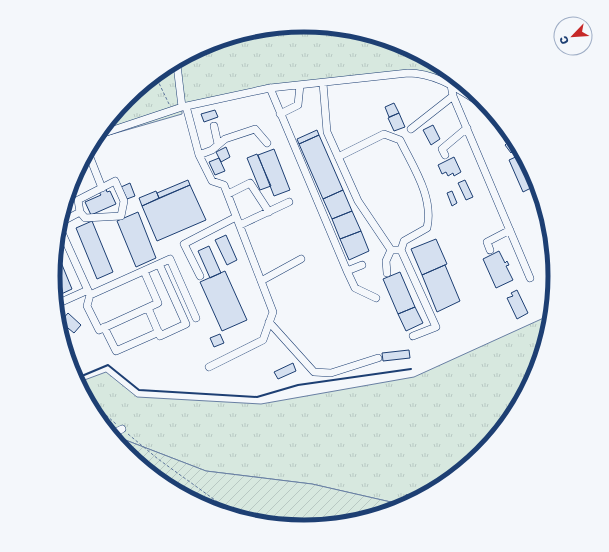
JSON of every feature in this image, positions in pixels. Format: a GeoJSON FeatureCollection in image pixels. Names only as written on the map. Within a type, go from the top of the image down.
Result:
{"type":"FeatureCollection","features":[{"type":"Feature","properties":{"kind":"street"},"geometry":{"type":"LineString","coordinates":[[178,68],[184,106],[199,155],[212,181],[224,185],[273,312],[264,340],[209,367]]}},
{"type":"Feature","properties":{"kind":"street"},"geometry":{"type":"LineString","coordinates":[[108,132],[184,106],[270,88],[408,73],[421,73],[451,85],[467,95]]}},
{"type":"Feature","properties":{"kind":"street"},"geometry":{"type":"LineString","coordinates":[[323,82],[327,132],[358,201],[391,250]]}},
{"type":"Feature","properties":{"kind":"street"},"geometry":{"type":"LineString","coordinates":[[280,114],[298,105],[300,85]]}},
{"type":"Feature","properties":{"kind":"street"},"geometry":{"type":"LineString","coordinates":[[451,85],[453,96],[530,278]]}},
{"type":"Feature","properties":{"kind":"street"},"geometry":{"type":"LineString","coordinates":[[270,88],[355,288],[376,298]]}},
{"type":"Feature","properties":{"kind":"street"},"geometry":{"type":"LineString","coordinates":[[411,129],[453,96]]}},
{"type":"Feature","properties":{"kind":"street"},"geometry":{"type":"LineString","coordinates":[[214,126],[218,144]]}},
{"type":"Feature","properties":{"kind":"street"},"geometry":{"type":"LineString","coordinates":[[445,155],[442,148],[467,128]]}},
{"type":"Feature","properties":{"kind":"street"},"geometry":{"type":"LineString","coordinates":[[199,155],[212,150],[224,139],[255,129],[267,143]]}},
{"type":"Feature","properties":{"kind":"street"},"geometry":{"type":"LineString","coordinates":[[338,158],[384,134],[400,140],[427,198],[429,219],[428,228],[404,241],[401,250],[436,327],[412,336]]}},
{"type":"Feature","properties":{"kind":"street"},"geometry":{"type":"LineString","coordinates":[[91,159],[102,188]]}},
{"type":"Feature","properties":{"kind":"street"},"geometry":{"type":"LineString","coordinates":[[115,181],[124,201],[120,216],[85,218],[80,212],[78,200],[102,188],[115,181]]}},
{"type":"Feature","properties":{"kind":"street"},"geometry":{"type":"LineString","coordinates":[[228,194],[250,182],[269,212]]}},
{"type":"Feature","properties":{"kind":"street"},"geometry":{"type":"LineString","coordinates":[[240,225],[289,202]]}},
{"type":"Feature","properties":{"kind":"street"},"geometry":{"type":"LineString","coordinates":[[67,219],[80,212]]}},
{"type":"Feature","properties":{"kind":"street"},"geometry":{"type":"LineString","coordinates":[[200,276],[184,244],[236,217]]}},
{"type":"Feature","properties":{"kind":"street"},"geometry":{"type":"LineString","coordinates":[[490,250],[487,242],[510,230]]}},
{"type":"Feature","properties":{"kind":"street"},"geometry":{"type":"LineString","coordinates":[[64,237],[89,292],[87,306],[99,330],[158,303],[144,271]]}},
{"type":"Feature","properties":{"kind":"street"},"geometry":{"type":"LineString","coordinates":[[391,250],[401,250]]}},
{"type":"Feature","properties":{"kind":"street"},"geometry":{"type":"LineString","coordinates":[[387,273],[386,261],[391,250]]}},
{"type":"Feature","properties":{"kind":"street"},"geometry":{"type":"LineString","coordinates":[[62,302],[144,271],[170,259],[196,318]]}},
{"type":"Feature","properties":{"kind":"street"},"geometry":{"type":"LineString","coordinates":[[261,281],[301,259]]}},
{"type":"Feature","properties":{"kind":"street"},"geometry":{"type":"LineString","coordinates":[[148,308],[160,336],[186,324],[159,264]]}},
{"type":"Feature","properties":{"kind":"street"},"geometry":{"type":"LineString","coordinates":[[347,271],[362,265]]}},
{"type":"Feature","properties":{"kind":"street"},"geometry":{"type":"LineString","coordinates":[[269,322],[314,372],[331,373],[378,358]]}},
{"type":"Feature","properties":{"kind":"street"},"geometry":{"type":"LineString","coordinates":[[104,327],[116,351],[159,332]]}},
{"type":"Feature","properties":{"kind":"street"},"geometry":{"type":"LineString","coordinates":[[117,432],[122,429]]}},
{"type":"Feature","properties":{"kind":"path"},"geometry":{"type":"LineString","coordinates":[[157,81],[172,110]]}},
{"type":"Feature","properties":{"kind":"path"},"geometry":{"type":"LineString","coordinates":[[101,410],[158,459],[223,506]]}},
{"type":"Feature","properties":{"kind":"green space"},"geometry":{"type":"Polygon","coordinates":[[[304,32],[336,34],[368,40],[412,57],[453,82],[472,99],[421,73],[270,88],[182,107],[182,114],[105,136],[132,103],[169,73],[197,57],[226,45],[241,40],[273,34],[304,32]]]}},
{"type":"Feature","properties":{"kind":"green space"},"geometry":{"type":"Polygon","coordinates":[[[545,317],[536,354],[530,369],[516,398],[498,425],[477,449],[453,470],[412,495],[394,503],[312,484],[206,471],[123,439],[102,412],[84,380],[106,372],[137,397],[261,404],[414,377],[545,317]]]}},
{"type":"Feature","properties":{"kind":"green space"},"geometry":{"type":"Polygon","coordinates":[[[123,439],[206,471],[312,484],[394,503],[368,512],[336,518],[304,520],[273,518],[241,512],[197,495],[169,479],[156,470],[123,439]]]}},
{"type":"Feature","properties":{"kind":"building"},"geometry":{"type":"Polygon","coordinates":[[[394,103],[399,113],[389,117],[385,107],[394,103]]]}},
{"type":"Feature","properties":{"kind":"building"},"geometry":{"type":"Polygon","coordinates":[[[215,110],[218,117],[204,122],[201,114],[215,110]]]}},
{"type":"Feature","properties":{"kind":"building"},"geometry":{"type":"Polygon","coordinates":[[[399,113],[405,127],[394,131],[388,118],[399,113]]]}},
{"type":"Feature","properties":{"kind":"building"},"geometry":{"type":"Polygon","coordinates":[[[433,125],[440,139],[431,145],[423,130],[433,125]]]}},
{"type":"Feature","properties":{"kind":"building"},"geometry":{"type":"Polygon","coordinates":[[[317,130],[319,135],[299,144],[297,139],[317,130]]]}},
{"type":"Feature","properties":{"kind":"building"},"geometry":{"type":"Polygon","coordinates":[[[319,135],[343,190],[323,199],[299,144],[319,135]]]}},
{"type":"Feature","properties":{"kind":"building"},"geometry":{"type":"Polygon","coordinates":[[[508,142],[513,150],[511,153],[505,145],[508,142]]]}},
{"type":"Feature","properties":{"kind":"building"},"geometry":{"type":"Polygon","coordinates":[[[226,147],[230,157],[221,162],[216,152],[226,147]]]}},
{"type":"Feature","properties":{"kind":"building"},"geometry":{"type":"Polygon","coordinates":[[[274,149],[290,190],[274,196],[258,155],[274,149]]]}},
{"type":"Feature","properties":{"kind":"building"},"geometry":{"type":"Polygon","coordinates":[[[257,154],[271,186],[260,190],[247,158],[257,154]]]}},
{"type":"Feature","properties":{"kind":"building"},"geometry":{"type":"Polygon","coordinates":[[[517,156],[532,188],[523,192],[509,160],[517,156]]]}},
{"type":"Feature","properties":{"kind":"building"},"geometry":{"type":"Polygon","coordinates":[[[454,157],[461,172],[454,176],[453,173],[448,176],[446,172],[442,174],[438,165],[454,157]]]}},
{"type":"Feature","properties":{"kind":"building"},"geometry":{"type":"Polygon","coordinates":[[[219,158],[225,171],[215,175],[209,162],[219,158]]]}},
{"type":"Feature","properties":{"kind":"building"},"geometry":{"type":"Polygon","coordinates":[[[188,180],[190,185],[159,198],[157,193],[188,180]]]}},
{"type":"Feature","properties":{"kind":"building"},"geometry":{"type":"Polygon","coordinates":[[[465,180],[473,197],[466,200],[458,183],[465,180]]]}},
{"type":"Feature","properties":{"kind":"building"},"geometry":{"type":"Polygon","coordinates":[[[130,183],[135,196],[127,199],[121,187],[130,183]]]}},
{"type":"Feature","properties":{"kind":"building"},"geometry":{"type":"Polygon","coordinates":[[[190,185],[206,220],[157,241],[142,206],[190,185]]]}},
{"type":"Feature","properties":{"kind":"building"},"geometry":{"type":"Polygon","coordinates":[[[106,189],[107,192],[110,191],[116,204],[91,215],[85,202],[101,195],[99,192],[106,189]]]}},
{"type":"Feature","properties":{"kind":"building"},"geometry":{"type":"Polygon","coordinates":[[[343,190],[352,211],[332,219],[323,199],[343,190]]]}},
{"type":"Feature","properties":{"kind":"building"},"geometry":{"type":"Polygon","coordinates":[[[156,191],[159,198],[142,206],[139,198],[156,191]]]}},
{"type":"Feature","properties":{"kind":"building"},"geometry":{"type":"Polygon","coordinates":[[[452,191],[457,203],[452,206],[447,193],[452,191]]]}},
{"type":"Feature","properties":{"kind":"building"},"geometry":{"type":"Polygon","coordinates":[[[352,211],[361,231],[340,239],[332,219],[352,211]]]}},
{"type":"Feature","properties":{"kind":"building"},"geometry":{"type":"Polygon","coordinates":[[[138,212],[156,258],[136,267],[117,221],[138,212]]]}},
{"type":"Feature","properties":{"kind":"building"},"geometry":{"type":"Polygon","coordinates":[[[92,221],[113,272],[97,279],[76,228],[92,221]]]}},
{"type":"Feature","properties":{"kind":"building"},"geometry":{"type":"Polygon","coordinates":[[[361,231],[369,251],[349,260],[340,239],[361,231]]]}},
{"type":"Feature","properties":{"kind":"building"},"geometry":{"type":"Polygon","coordinates":[[[226,235],[237,260],[227,265],[215,240],[226,235]]]}},
{"type":"Feature","properties":{"kind":"building"},"geometry":{"type":"Polygon","coordinates":[[[436,239],[447,264],[422,275],[411,249],[436,239]]]}},
{"type":"Feature","properties":{"kind":"building"},"geometry":{"type":"Polygon","coordinates":[[[209,246],[221,273],[210,278],[198,251],[209,246]]]}},
{"type":"Feature","properties":{"kind":"building"},"geometry":{"type":"Polygon","coordinates":[[[499,251],[505,263],[507,261],[509,265],[506,266],[513,280],[496,288],[483,259],[499,251]]]}},
{"type":"Feature","properties":{"kind":"building"},"geometry":{"type":"Polygon","coordinates":[[[61,262],[72,289],[61,294],[61,262]]]}},
{"type":"Feature","properties":{"kind":"building"},"geometry":{"type":"Polygon","coordinates":[[[445,265],[460,301],[437,312],[422,275],[445,265]]]}},
{"type":"Feature","properties":{"kind":"building"},"geometry":{"type":"Polygon","coordinates":[[[225,271],[247,320],[222,331],[200,282],[225,271]]]}},
{"type":"Feature","properties":{"kind":"building"},"geometry":{"type":"Polygon","coordinates":[[[400,272],[415,307],[398,314],[383,279],[400,272]]]}},
{"type":"Feature","properties":{"kind":"building"},"geometry":{"type":"Polygon","coordinates":[[[517,290],[528,313],[517,319],[507,298],[513,296],[511,293],[517,290]]]}},
{"type":"Feature","properties":{"kind":"building"},"geometry":{"type":"Polygon","coordinates":[[[415,307],[423,323],[406,331],[398,314],[415,307]]]}},
{"type":"Feature","properties":{"kind":"building"},"geometry":{"type":"Polygon","coordinates":[[[68,313],[81,325],[74,333],[66,326],[64,317],[68,313]]]}},
{"type":"Feature","properties":{"kind":"building"},"geometry":{"type":"Polygon","coordinates":[[[220,334],[224,343],[214,347],[210,338],[220,334]]]}},
{"type":"Feature","properties":{"kind":"building"},"geometry":{"type":"Polygon","coordinates":[[[409,350],[410,358],[383,361],[382,353],[409,350]]]}},
{"type":"Feature","properties":{"kind":"building"},"geometry":{"type":"Polygon","coordinates":[[[293,363],[296,371],[278,379],[274,372],[293,363]]]}},
{"type":"Feature","properties":{"kind":"wall"},"geometry":{"type":"LineString","coordinates":[[82,376],[108,365],[139,390],[257,397],[298,385],[411,369]]}}]}
